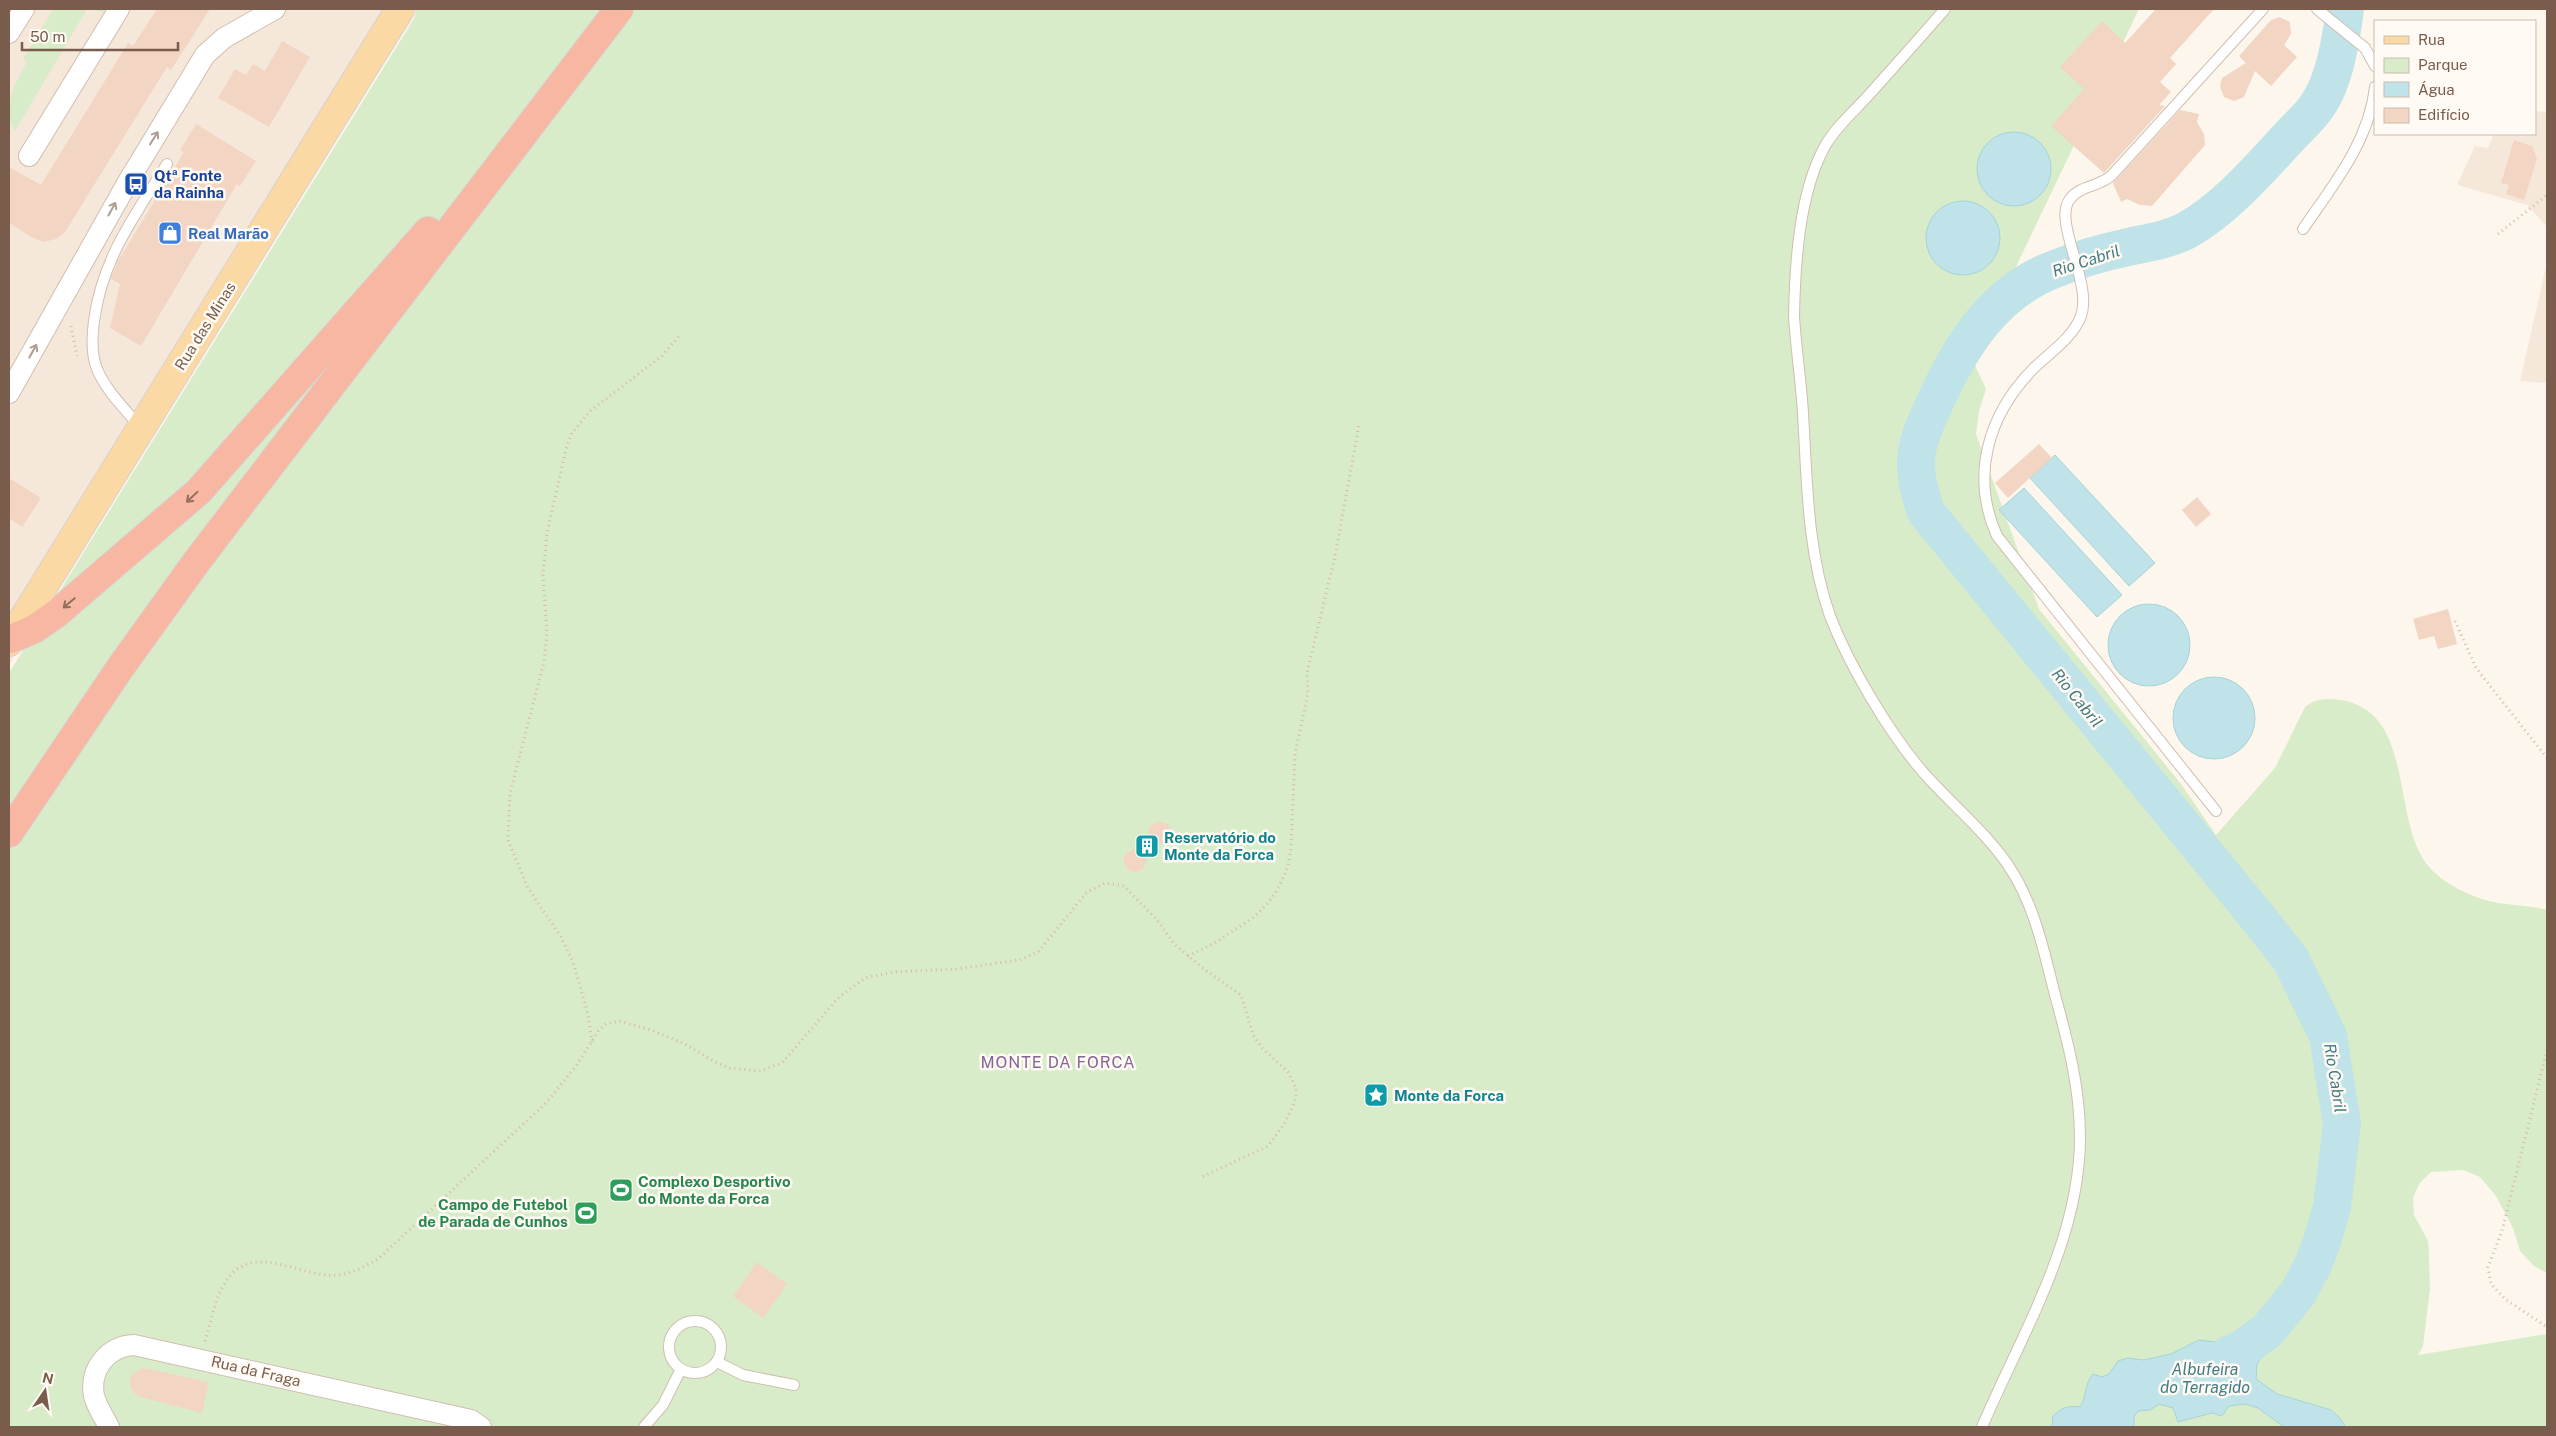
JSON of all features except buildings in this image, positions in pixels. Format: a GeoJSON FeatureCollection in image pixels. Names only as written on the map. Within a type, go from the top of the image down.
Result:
{"type":"FeatureCollection","features":[{"type":"Feature","properties":{"kind":"highway"},"geometry":{"type":"LineString","coordinates":[[9,805],[108,656],[182,551],[600,9]]}},
{"type":"Feature","properties":{"kind":"highway"},"geometry":{"type":"LineString","coordinates":[[9,833],[120,668],[196,561],[619,9]]}},
{"type":"Feature","properties":{"kind":"highway"},"geometry":{"type":"LineString","coordinates":[[10,640],[34,629],[56,614],[199,491],[436,222]]}},
{"type":"Feature","properties":{"kind":"main road","name":"Rua das Minas"},"geometry":{"type":"LineString","coordinates":[[10,640],[400,9]]}},
{"type":"Feature","properties":{"kind":"street"},"geometry":{"type":"LineString","coordinates":[[9,33],[24,9]]}},
{"type":"Feature","properties":{"kind":"street"},"geometry":{"type":"LineString","coordinates":[[29,156],[119,9]]}},
{"type":"Feature","properties":{"kind":"street"},"geometry":{"type":"LineString","coordinates":[[9,393],[129,180],[205,56],[224,38],[276,9]]}},
{"type":"Feature","properties":{"kind":"street","name":"Rua da Fraga"},"geometry":{"type":"LineString","coordinates":[[109,1427],[97,1405],[94,1388],[102,1361],[112,1351],[126,1345],[199,1358],[472,1420],[481,1427]]}},
{"type":"Feature","properties":{"kind":"lane"},"geometry":{"type":"LineString","coordinates":[[1945,9],[1834,132],[1820,157],[1810,184],[1803,216],[1795,283],[1795,323],[1812,536],[1831,617],[1863,683],[1905,749],[1999,854],[2016,880],[2034,919],[2051,976],[2075,1077],[2079,1155],[2061,1243],[1982,1427]]}},
{"type":"Feature","properties":{"kind":"lane"},"geometry":{"type":"LineString","coordinates":[[2216,811],[2002,544],[1988,514],[1985,471],[1995,422],[2019,385],[2076,328],[2083,309],[2082,286],[2064,211],[2070,198],[2084,189],[2104,183],[2263,9]]}},
{"type":"Feature","properties":{"kind":"lane"},"geometry":{"type":"LineString","coordinates":[[2317,9],[2365,48],[2374,64]]}},
{"type":"Feature","properties":{"kind":"lane"},"geometry":{"type":"LineString","coordinates":[[2303,229],[2364,134],[2372,111],[2374,95]]}},
{"type":"Feature","properties":{"kind":"lane"},"geometry":{"type":"LineString","coordinates":[[141,428],[108,387],[97,370],[93,351],[93,330],[97,295],[107,266],[118,242],[167,164]]}},
{"type":"Feature","properties":{"kind":"lane"},"geometry":{"type":"LineString","coordinates":[[693,1320],[709,1324],[720,1337],[721,1354],[717,1362],[703,1372],[694,1373],[682,1369],[672,1360],[669,1342],[677,1327],[693,1320]]}},
{"type":"Feature","properties":{"kind":"lane"},"geometry":{"type":"LineString","coordinates":[[717,1362],[742,1374],[794,1385]]}},
{"type":"Feature","properties":{"kind":"lane"},"geometry":{"type":"LineString","coordinates":[[644,1427],[663,1405],[682,1369]]}},
{"type":"Feature","properties":{"kind":"path"},"geometry":{"type":"LineString","coordinates":[[2498,234],[2547,194]]}},
{"type":"Feature","properties":{"kind":"path"},"geometry":{"type":"LineString","coordinates":[[592,1042],[588,1014],[573,962],[561,937],[528,888],[508,840],[510,793],[544,662],[547,634],[543,575],[547,533],[566,449],[572,433],[590,411],[662,356],[679,336]]}},
{"type":"Feature","properties":{"kind":"path"},"geometry":{"type":"LineString","coordinates":[[1188,956],[1213,944],[1254,917],[1269,902],[1279,887],[1288,866],[1292,840],[1294,754],[1308,693],[1307,673],[1335,556],[1359,425]]}},
{"type":"Feature","properties":{"kind":"path"},"geometry":{"type":"LineString","coordinates":[[2455,621],[2476,668],[2547,758]]}},
{"type":"Feature","properties":{"kind":"path"},"geometry":{"type":"LineString","coordinates":[[199,1358],[215,1305],[223,1286],[233,1272],[243,1265],[258,1262],[321,1274],[339,1275],[361,1269],[378,1259],[546,1103],[602,1027],[619,1021],[664,1035],[729,1068],[746,1071],[771,1068],[782,1063],[838,998],[865,978],[893,972],[956,969],[1020,960],[1039,952],[1087,892],[1105,883],[1124,886],[1157,920],[1175,945],[1241,995],[1254,1036],[1262,1048],[1288,1072],[1296,1088],[1293,1106],[1283,1126],[1268,1146],[1202,1177]]}},
{"type":"Feature","properties":{"kind":"path"},"geometry":{"type":"LineString","coordinates":[[2547,1050],[2502,1231],[2488,1267],[2491,1284],[2505,1300],[2547,1327]]}},
{"type":"Feature","properties":{"kind":"shaded area"},"geometry":{"type":"Polygon","coordinates":[[[9,9],[419,9],[247,277],[9,665],[9,9]]]}},
{"type":"Feature","properties":{"kind":"shaded area"},"geometry":{"type":"Polygon","coordinates":[[[2536,111],[2547,112],[2547,227],[2527,205],[2457,185],[2475,146],[2488,148],[2494,135],[2536,135],[2536,111]]]}},
{"type":"Feature","properties":{"kind":"shaded area"},"geometry":{"type":"Polygon","coordinates":[[[2547,262],[2547,383],[2520,381],[2547,262]]]}},
{"type":"Feature","properties":{"kind":"green space"},"geometry":{"type":"Polygon","coordinates":[[[53,9],[87,9],[15,131],[9,114],[11,96],[27,62],[23,59],[53,9]]]}},
{"type":"Feature","properties":{"kind":"green space"},"geometry":{"type":"Polygon","coordinates":[[[87,9],[109,9],[107,13],[87,9]]]}},
{"type":"Feature","properties":{"kind":"green space"},"geometry":{"type":"Polygon","coordinates":[[[416,9],[2139,9],[1972,359],[1986,389],[1979,411],[1976,434],[2039,609],[2181,784],[2216,835],[2275,768],[2305,707],[2322,699],[2341,700],[2365,709],[2382,726],[2392,748],[2410,826],[2418,850],[2431,869],[2460,890],[2477,897],[2501,903],[2547,910],[2547,1273],[2534,1266],[2520,1251],[2513,1228],[2496,1196],[2480,1177],[2463,1170],[2431,1172],[2419,1184],[2413,1198],[2414,1215],[2428,1241],[2429,1254],[2430,1289],[2423,1346],[2418,1355],[2547,1334],[2547,1427],[9,1427],[9,673],[415,17],[416,9]]]}},
{"type":"Feature","properties":{"kind":"water"},"geometry":{"type":"Polygon","coordinates":[[[2007,132],[2021,132],[2035,138],[2045,148],[2051,162],[2051,176],[2045,190],[2035,200],[2021,206],[2007,206],[1993,200],[1983,190],[1977,176],[1977,162],[1983,148],[1993,138],[2007,132]]]}},
{"type":"Feature","properties":{"kind":"water"},"geometry":{"type":"Polygon","coordinates":[[[1963,201],[1977,204],[1989,212],[1997,224],[2000,238],[1997,252],[1989,264],[1977,272],[1963,275],[1949,272],[1937,264],[1929,252],[1926,238],[1929,224],[1937,212],[1949,204],[1963,201]]]}},
{"type":"Feature","properties":{"kind":"water"},"geometry":{"type":"Polygon","coordinates":[[[2055,455],[2155,563],[2129,586],[2030,478],[2055,455]]]}},
{"type":"Feature","properties":{"kind":"water"},"geometry":{"type":"Polygon","coordinates":[[[2024,488],[2122,595],[2097,617],[1999,510],[2024,488]]]}},
{"type":"Feature","properties":{"kind":"water"},"geometry":{"type":"Polygon","coordinates":[[[2149,604],[2165,607],[2178,616],[2187,629],[2190,645],[2187,661],[2178,674],[2165,683],[2149,686],[2133,683],[2120,674],[2111,661],[2108,645],[2111,629],[2120,616],[2133,607],[2149,604]]]}},
{"type":"Feature","properties":{"kind":"water"},"geometry":{"type":"Polygon","coordinates":[[[2214,677],[2230,680],[2243,689],[2252,702],[2255,718],[2252,734],[2243,747],[2230,756],[2214,759],[2198,756],[2185,747],[2176,734],[2173,718],[2176,702],[2185,689],[2198,680],[2214,677]]]}},
{"type":"Feature","properties":{"kind":"water","name":"Albufeira do Terragido"},"geometry":{"type":"Polygon","coordinates":[[[2264,1323],[2277,1329],[2257,1364],[2256,1379],[2277,1394],[2331,1410],[2346,1427],[2284,1427],[2258,1408],[2245,1404],[2229,1406],[2222,1416],[2212,1413],[2178,1422],[2173,1408],[2159,1404],[2150,1410],[2138,1411],[2134,1417],[2134,1427],[2052,1427],[2053,1416],[2059,1411],[2072,1406],[2080,1407],[2088,1382],[2093,1374],[2102,1377],[2109,1374],[2118,1361],[2128,1358],[2144,1360],[2171,1354],[2199,1340],[2225,1343],[2240,1341],[2249,1337],[2264,1323]]]}},
{"type":"Feature","properties":{"kind":"waterway","name":"Rio Cabril"},"geometry":{"type":"LineString","coordinates":[[2228,1355],[2242,1349],[2267,1331],[2298,1293],[2313,1265],[2322,1241],[2332,1207],[2342,1124],[2328,1036],[2291,960],[1926,512],[1918,483],[1916,470],[1917,455],[1920,438],[1927,421],[1959,356],[1970,338],[1984,321],[2015,291],[2055,269],[2089,257],[2166,239],[2182,233],[2216,210],[2254,174],[2311,114],[2323,96],[2333,72],[2345,9]]}},
{"type":"Feature","properties":{"kind":"place","name":"Qtª Fonte da Rainha"},"geometry":{"type":"Point","coordinates":[136,184]}},
{"type":"Feature","properties":{"kind":"place","name":"Real Marão"},"geometry":{"type":"Point","coordinates":[170,233]}},
{"type":"Feature","properties":{"kind":"place","name":"Reservatório do Monte da Forca"},"geometry":{"type":"Point","coordinates":[1147,846]}},
{"type":"Feature","properties":{"kind":"place","name":"Monte da Forca"},"geometry":{"type":"Point","coordinates":[1376,1095]}},
{"type":"Feature","properties":{"kind":"place","name":"Complexo Desportivo do Monte da Forca"},"geometry":{"type":"Point","coordinates":[621,1190]}},
{"type":"Feature","properties":{"kind":"place","name":"Campo de Futebol de Parada de Cunhos"},"geometry":{"type":"Point","coordinates":[586,1213]}},
{"type":"Feature","properties":{"kind":"district","name":"MONTE DA FORCA"},"geometry":{"type":"Point","coordinates":[1058,1062]}}]}
